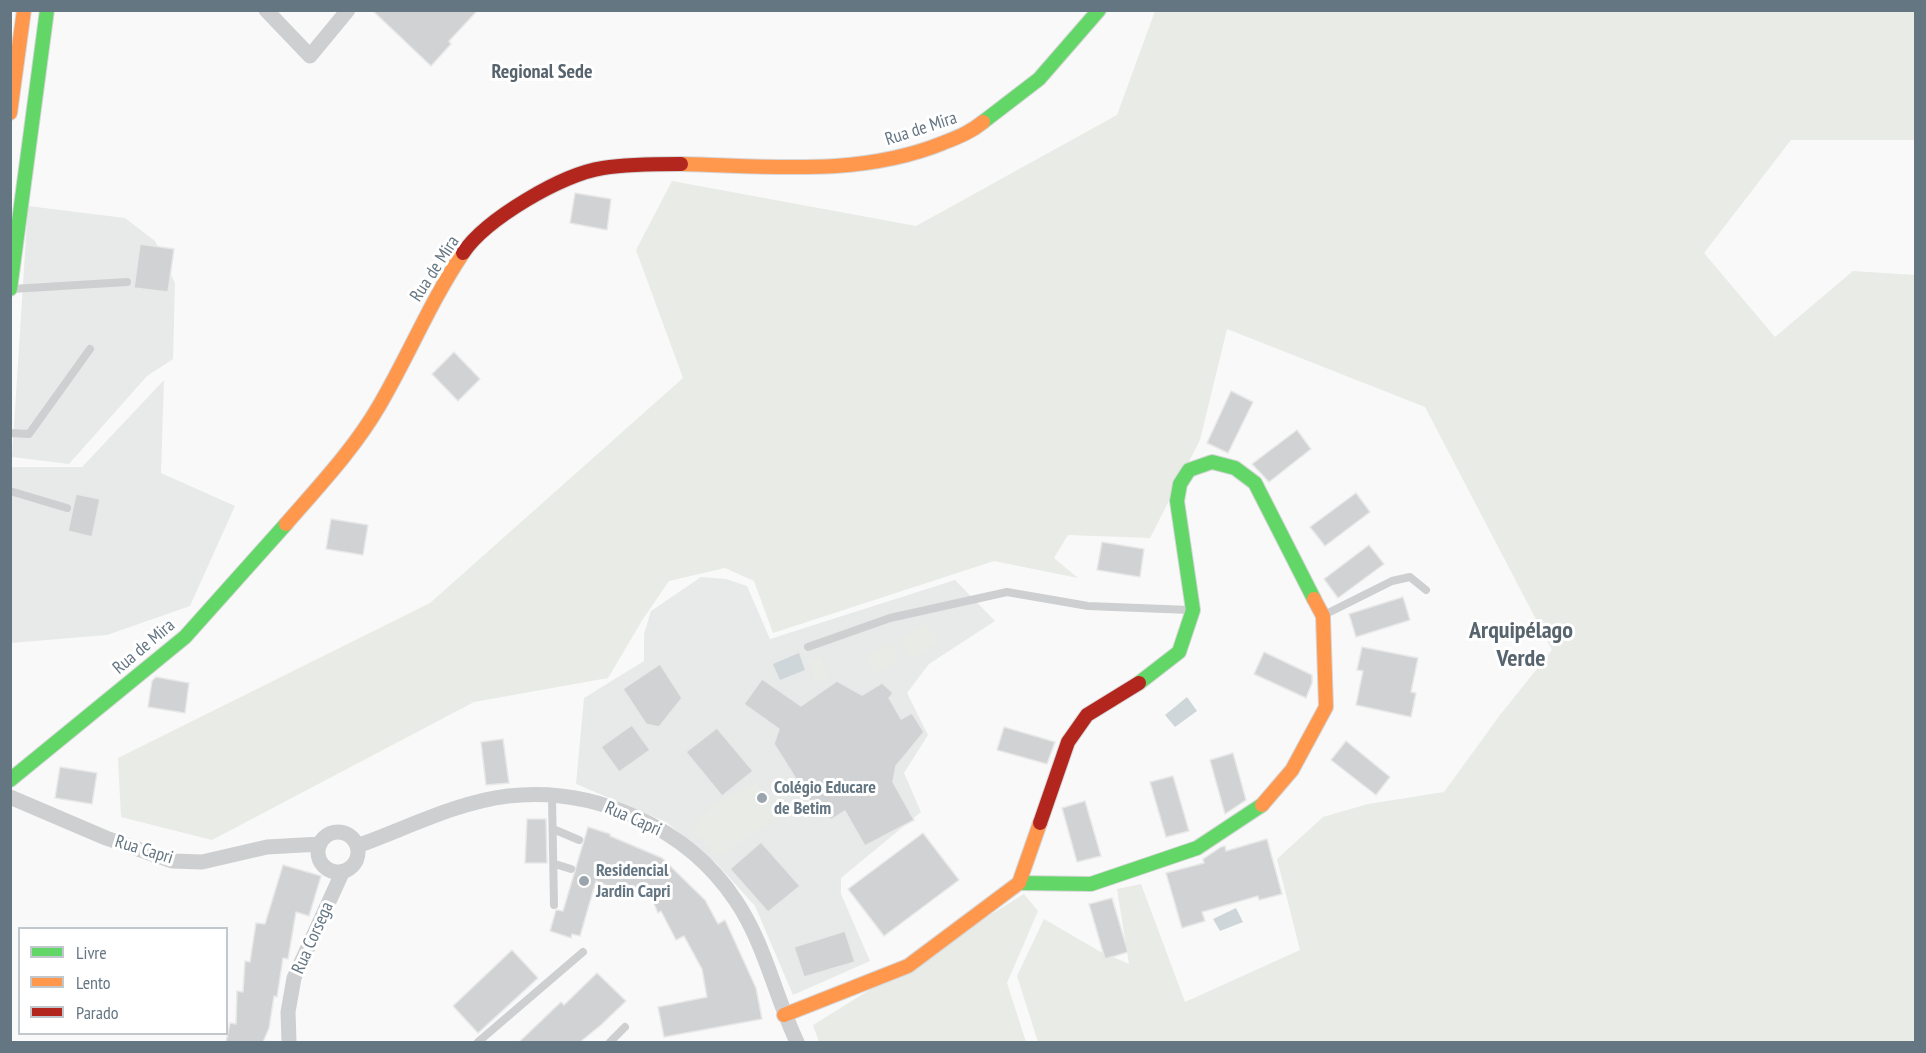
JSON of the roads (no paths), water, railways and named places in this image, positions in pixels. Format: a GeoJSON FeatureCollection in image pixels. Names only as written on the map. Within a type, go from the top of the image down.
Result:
{"type":"FeatureCollection","features":[{"type":"Feature","properties":{"kind":"street"},"geometry":{"type":"LineString","coordinates":[[10,113],[24,10]]}},
{"type":"Feature","properties":{"kind":"street"},"geometry":{"type":"LineString","coordinates":[[10,289],[47,10]]}},
{"type":"Feature","properties":{"kind":"street"},"geometry":{"type":"LineString","coordinates":[[266,10],[310,56],[348,10]]}},
{"type":"Feature","properties":{"kind":"street","name":"Rua de Mira"},"geometry":{"type":"LineString","coordinates":[[10,780],[185,637],[343,459],[379,406],[440,287],[466,248],[498,218],[549,187],[601,168],[691,164],[779,170],[861,165],[925,150],[972,131],[1039,79],[1099,10]]}},
{"type":"Feature","properties":{"kind":"street"},"geometry":{"type":"LineString","coordinates":[[784,1015],[908,966],[1019,883],[1068,742],[1088,715],[1148,677],[1179,652],[1193,610],[1177,501],[1180,484],[1189,470],[1212,462],[1235,468],[1255,483],[1323,616],[1326,707],[1292,770],[1262,805],[1197,848],[1091,884],[1019,883]]}},
{"type":"Feature","properties":{"kind":"street","name":"Rua Capri"},"geometry":{"type":"LineString","coordinates":[[10,797],[106,838],[172,861],[202,862],[267,847],[320,844],[330,834],[337,832],[348,835],[357,846],[476,802],[508,796],[552,797],[603,804],[641,819],[698,855],[736,901],[756,934],[784,1015],[797,1042]]}},
{"type":"Feature","properties":{"kind":"street"},"geometry":{"type":"LineString","coordinates":[[320,844],[318,851],[322,864],[331,870],[343,871],[353,865],[357,858],[357,846]]}},
{"type":"Feature","properties":{"kind":"street","name":"Rua Corsega"},"geometry":{"type":"LineString","coordinates":[[289,1042],[288,1012],[294,978],[343,871]]}},
{"type":"Feature","properties":{"kind":"lane"},"geometry":{"type":"LineString","coordinates":[[10,289],[127,282]]}},
{"type":"Feature","properties":{"kind":"lane"},"geometry":{"type":"LineString","coordinates":[[10,433],[29,434],[90,349]]}},
{"type":"Feature","properties":{"kind":"lane"},"geometry":{"type":"LineString","coordinates":[[10,490],[67,508]]}},
{"type":"Feature","properties":{"kind":"lane"},"geometry":{"type":"LineString","coordinates":[[1323,616],[1392,581],[1410,577],[1426,590]]}},
{"type":"Feature","properties":{"kind":"lane"},"geometry":{"type":"LineString","coordinates":[[808,647],[890,618],[1007,592],[1088,606],[1193,610]]}},
{"type":"Feature","properties":{"kind":"lane"},"geometry":{"type":"LineString","coordinates":[[552,797],[554,905]]}},
{"type":"Feature","properties":{"kind":"lane"},"geometry":{"type":"LineString","coordinates":[[553,829],[579,840]]}},
{"type":"Feature","properties":{"kind":"lane"},"geometry":{"type":"LineString","coordinates":[[555,864],[571,869]]}},
{"type":"Feature","properties":{"kind":"lane"},"geometry":{"type":"LineString","coordinates":[[478,1042],[584,952]]}},
{"type":"Feature","properties":{"kind":"lane"},"geometry":{"type":"LineString","coordinates":[[610,1042],[625,1027]]}},
{"type":"Feature","properties":{"kind":"place","name":"Colégio Educare de Betim"},"geometry":{"type":"Point","coordinates":[762,798]}},
{"type":"Feature","properties":{"kind":"place","name":"Residencial Jardin Capri"},"geometry":{"type":"Point","coordinates":[584,881]}},
{"type":"Feature","properties":{"kind":"district","name":"Regional Sede"},"geometry":{"type":"Point","coordinates":[542,72]}},
{"type":"Feature","properties":{"kind":"district","name":"Arquipélago Verde"},"geometry":{"type":"Point","coordinates":[1521,645]}}]}
